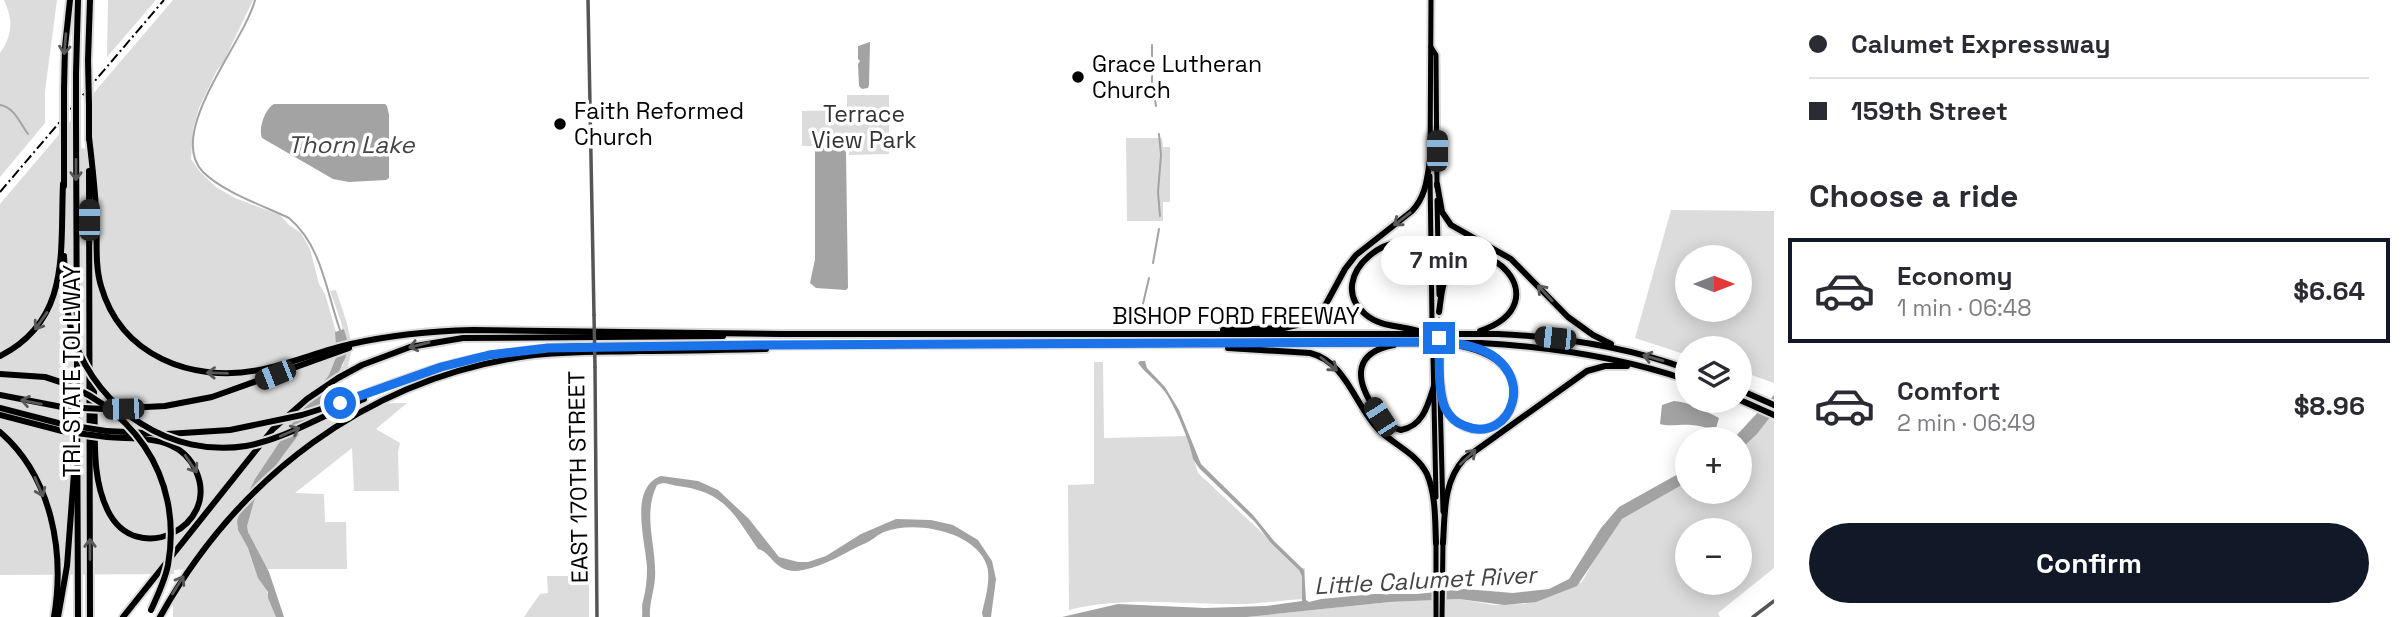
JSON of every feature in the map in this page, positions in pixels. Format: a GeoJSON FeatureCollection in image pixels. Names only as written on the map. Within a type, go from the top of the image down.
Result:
{"type":"FeatureCollection","features":[{"type":"Feature","properties":{"kind":"highway"},"geometry":{"type":"LineString","coordinates":[[70,0],[64,89],[68,318],[74,340],[97,384],[115,404],[137,422],[166,437],[199,446],[242,446],[282,436],[340,406],[419,373],[489,355],[548,348],[835,345]]}},
{"type":"Feature","properties":{"kind":"highway","name":"TRI-STATE TOLLWAY"},"geometry":{"type":"LineString","coordinates":[[78,0],[78,617]]}},
{"type":"Feature","properties":{"kind":"highway","name":"TRI-STATE TOLLWAY"},"geometry":{"type":"LineString","coordinates":[[90,0],[90,617]]}},
{"type":"Feature","properties":{"kind":"highway"},"geometry":{"type":"LineString","coordinates":[[89,137],[96,198],[99,278],[104,294],[115,317],[140,346],[175,366],[213,373],[258,370],[395,337],[473,330],[780,334]]}},
{"type":"Feature","properties":{"kind":"highway"},"geometry":{"type":"LineString","coordinates":[[1186,334],[1290,327],[1311,319],[1326,304],[1356,255],[1416,207],[1424,192],[1430,160]]}},
{"type":"Feature","properties":{"kind":"highway"},"geometry":{"type":"LineString","coordinates":[[0,356],[18,346],[31,334],[54,298],[60,274],[64,184]]}},
{"type":"Feature","properties":{"kind":"highway"},"geometry":{"type":"LineString","coordinates":[[1437,184],[1442,212],[1451,225],[1511,259],[1568,317],[1618,349]]}},
{"type":"Feature","properties":{"kind":"highway"},"geometry":{"type":"LineString","coordinates":[[1426,334],[1384,324],[1362,312],[1354,299],[1353,279],[1357,267],[1367,258],[1392,244],[1404,242],[1417,247],[1424,254],[1432,281]]}},
{"type":"Feature","properties":{"kind":"highway"},"geometry":{"type":"LineString","coordinates":[[1437,317],[1443,286],[1448,274],[1457,265],[1474,257],[1498,262],[1514,281],[1516,293],[1513,306],[1502,322],[1473,333]]}},
{"type":"Feature","properties":{"kind":"highway","name":"BISHOP FORD FREEWAY"},"geometry":{"type":"LineString","coordinates":[[780,334],[1473,333],[1555,338],[1618,349],[1675,366]]}},
{"type":"Feature","properties":{"kind":"highway"},"geometry":{"type":"LineString","coordinates":[[123,617],[252,455],[291,412],[353,369],[410,347],[463,338],[780,334]]}},
{"type":"Feature","properties":{"kind":"highway"},"geometry":{"type":"LineString","coordinates":[[1410,342],[1380,348],[1368,356],[1360,374],[1362,388],[1385,422],[1401,429],[1411,427],[1419,421],[1434,386]]}},
{"type":"Feature","properties":{"kind":"highway"},"geometry":{"type":"LineString","coordinates":[[1440,380],[1446,410],[1457,422],[1468,428],[1486,428],[1499,422],[1509,412],[1514,400],[1512,377],[1500,361],[1475,348],[1449,342]]}},
{"type":"Feature","properties":{"kind":"highway","name":"BISHOP FORD FREEWAY"},"geometry":{"type":"LineString","coordinates":[[835,345],[1449,342],[1531,346],[1578,353],[1638,365],[1675,376]]}},
{"type":"Feature","properties":{"kind":"highway"},"geometry":{"type":"LineString","coordinates":[[1167,344],[1193,348],[1301,352],[1328,361],[1338,370],[1377,428],[1424,468],[1432,489],[1440,543]]}},
{"type":"Feature","properties":{"kind":"highway"},"geometry":{"type":"LineString","coordinates":[[160,617],[185,573],[222,524],[279,467],[356,414],[411,388],[495,362],[583,352],[814,348],[835,345]]}},
{"type":"Feature","properties":{"kind":"highway"},"geometry":{"type":"LineString","coordinates":[[0,415],[62,427],[106,434],[167,444],[182,451],[190,459],[198,475],[200,492],[195,512],[182,527],[162,537],[141,538],[119,527],[109,514],[96,468],[94,389],[89,348]]}},
{"type":"Feature","properties":{"kind":"highway"},"geometry":{"type":"LineString","coordinates":[[0,395],[62,407],[104,410],[165,406],[212,397],[330,351]]}},
{"type":"Feature","properties":{"kind":"highway"},"geometry":{"type":"LineString","coordinates":[[1440,543],[1447,492],[1455,471],[1469,454],[1587,370],[1605,366],[1638,365]]}},
{"type":"Feature","properties":{"kind":"highway"},"geometry":{"type":"LineString","coordinates":[[0,374],[45,377],[82,391],[116,414],[144,444],[159,472],[170,516],[170,550],[165,575],[150,614]]}},
{"type":"Feature","properties":{"kind":"highway"},"geometry":{"type":"LineString","coordinates":[[1752,396],[1774,405]]}},
{"type":"Feature","properties":{"kind":"highway"},"geometry":{"type":"LineString","coordinates":[[106,434],[230,430],[340,406]]}},
{"type":"Feature","properties":{"kind":"highway"},"geometry":{"type":"LineString","coordinates":[[1752,406],[1774,415]]}},
{"type":"Feature","properties":{"kind":"highway"},"geometry":{"type":"LineString","coordinates":[[0,408],[62,427]]}},
{"type":"Feature","properties":{"kind":"highway"},"geometry":{"type":"LineString","coordinates":[[0,432],[21,454],[35,477],[51,518],[58,561],[56,617]]}},
{"type":"Feature","properties":{"kind":"highway"},"geometry":{"type":"LineString","coordinates":[[56,617],[66,573],[72,486],[78,446]]}},
{"type":"Feature","properties":{"kind":"main road"},"geometry":{"type":"LineString","coordinates":[[1431,0],[1432,47],[1429,55],[1432,281],[1437,317]]}},
{"type":"Feature","properties":{"kind":"main road"},"geometry":{"type":"LineString","coordinates":[[1432,47],[1436,55],[1437,317],[1434,386],[1440,543]]}},
{"type":"Feature","properties":{"kind":"main road"},"geometry":{"type":"LineString","coordinates":[[1430,130],[1437,130]]}},
{"type":"Feature","properties":{"kind":"main road"},"geometry":{"type":"LineString","coordinates":[[1436,356],[1440,380],[1439,617]]}},
{"type":"Feature","properties":{"kind":"street","name":"EAST 170TH STREET"},"geometry":{"type":"LineString","coordinates":[[588,0],[597,617]]}},
{"type":"Feature","properties":{"kind":"street"},"geometry":{"type":"LineString","coordinates":[[1753,617],[1774,601]]}},
{"type":"Feature","properties":{"kind":"green space"},"geometry":{"type":"Polygon","coordinates":[[[4,0],[57,0],[45,91],[45,123],[0,177],[0,53],[10,27],[4,0]]]}},
{"type":"Feature","properties":{"kind":"green space"},"geometry":{"type":"Polygon","coordinates":[[[108,0],[156,0],[107,57],[108,0]]]}},
{"type":"Feature","properties":{"kind":"green space"},"geometry":{"type":"Polygon","coordinates":[[[173,0],[253,0],[199,108],[193,129],[191,159],[216,187],[235,198],[280,215],[301,233],[310,249],[339,342],[336,369],[343,366],[345,345],[330,291],[336,290],[347,323],[351,349],[345,374],[324,404],[407,403],[376,429],[400,443],[399,491],[354,491],[352,448],[295,493],[324,494],[325,522],[346,522],[347,569],[260,569],[245,526],[247,519],[237,527],[248,543],[277,617],[173,617],[173,601],[192,569],[174,570],[174,574],[0,575],[0,204],[73,118],[74,148],[92,149],[92,95],[173,0]]]}},
{"type":"Feature","properties":{"kind":"green space","name":"Terrace View Park"},"geometry":{"type":"Polygon","coordinates":[[[847,95],[889,95],[889,154],[849,155],[849,146],[802,146],[802,111],[847,110],[847,95]]]}},
{"type":"Feature","properties":{"kind":"green space"},"geometry":{"type":"Polygon","coordinates":[[[1126,138],[1162,138],[1163,147],[1170,147],[1170,202],[1163,202],[1163,221],[1127,221],[1126,138]]]}},
{"type":"Feature","properties":{"kind":"green space"},"geometry":{"type":"Polygon","coordinates":[[[1671,210],[1774,211],[1774,383],[1752,375],[1752,336],[1675,336],[1675,351],[1635,338],[1671,210]]]}},
{"type":"Feature","properties":{"kind":"green space"},"geometry":{"type":"Polygon","coordinates":[[[1094,362],[1103,362],[1104,438],[1187,436],[1198,473],[1300,568],[1305,568],[1305,599],[1246,604],[1113,603],[1069,610],[1068,485],[1094,484],[1094,362]]]}},
{"type":"Feature","properties":{"kind":"green space"},"geometry":{"type":"Polygon","coordinates":[[[1769,418],[1774,421],[1774,568],[1752,586],[1752,518],[1675,518],[1675,595],[1740,595],[1718,613],[1720,617],[1247,617],[1390,602],[1459,599],[1494,605],[1525,604],[1582,582],[1604,542],[1622,519],[1675,489],[1675,504],[1752,504],[1752,439],[1769,418]]]}},
{"type":"Feature","properties":{"kind":"green space"},"geometry":{"type":"Polygon","coordinates":[[[547,576],[589,576],[589,617],[524,617],[540,594],[548,593],[547,576]]]}},
{"type":"Feature","properties":{"kind":"water"},"geometry":{"type":"Polygon","coordinates":[[[870,42],[869,85],[868,88],[862,89],[859,86],[858,46],[870,42]]]}},
{"type":"Feature","properties":{"kind":"water","name":"Thorn Lake"},"geometry":{"type":"Polygon","coordinates":[[[274,104],[385,104],[389,115],[389,178],[349,182],[333,179],[262,138],[263,119],[274,104]]]}},
{"type":"Feature","properties":{"kind":"water"},"geometry":{"type":"Polygon","coordinates":[[[822,146],[840,146],[846,152],[846,290],[816,288],[810,283],[815,259],[815,150],[822,146]]]}},
{"type":"Feature","properties":{"kind":"water"},"geometry":{"type":"Polygon","coordinates":[[[344,329],[348,348],[341,367],[321,403],[260,488],[247,526],[269,572],[284,617],[276,617],[268,592],[258,578],[248,548],[238,530],[237,521],[255,479],[329,375],[337,355],[335,332],[344,329]]]}},
{"type":"Feature","properties":{"kind":"water"},"geometry":{"type":"Polygon","coordinates":[[[1145,361],[1147,368],[1165,387],[1179,410],[1201,464],[1304,570],[1306,600],[1309,602],[1374,594],[1417,594],[1465,589],[1513,593],[1549,589],[1569,579],[1601,528],[1619,507],[1675,476],[1675,489],[1622,519],[1577,586],[1536,602],[1504,605],[1459,599],[1390,602],[1247,617],[1062,617],[1118,604],[1205,608],[1266,606],[1302,601],[1302,576],[1299,570],[1271,543],[1255,522],[1199,468],[1169,398],[1138,363],[1145,361]]]}},
{"type":"Feature","properties":{"kind":"water"},"geometry":{"type":"Polygon","coordinates":[[[1774,395],[1774,412],[1757,434],[1752,439],[1752,427],[1744,427],[1774,395]]]}},
{"type":"Feature","properties":{"kind":"water"},"geometry":{"type":"Polygon","coordinates":[[[1675,401],[1675,413],[1708,413],[1719,418],[1716,427],[1660,424],[1662,405],[1675,401]]]}},
{"type":"Feature","properties":{"kind":"water"},"geometry":{"type":"Polygon","coordinates":[[[661,476],[698,481],[718,490],[749,519],[779,557],[798,562],[826,556],[861,534],[896,519],[931,520],[953,525],[978,540],[992,561],[996,579],[991,617],[983,617],[982,613],[988,571],[981,554],[970,544],[943,531],[911,527],[897,529],[882,533],[820,565],[803,570],[786,570],[758,549],[734,515],[717,499],[694,489],[665,483],[657,485],[653,496],[650,519],[655,578],[650,617],[642,617],[647,568],[642,531],[642,504],[651,482],[661,476]]]}},
{"type":"Feature","properties":{"kind":"waterway"},"geometry":{"type":"LineString","coordinates":[[255,0],[200,112],[194,135],[194,155],[203,172],[211,179],[232,192],[289,218],[300,229],[322,270],[340,330]]}},
{"type":"Feature","properties":{"kind":"waterway"},"geometry":{"type":"LineString","coordinates":[[1152,45],[1152,82],[1156,106]]}},
{"type":"Feature","properties":{"kind":"waterway"},"geometry":{"type":"LineString","coordinates":[[0,105],[13,112],[28,134]]}},
{"type":"Feature","properties":{"kind":"waterway"},"geometry":{"type":"LineString","coordinates":[[1159,134],[1160,216]]}},
{"type":"Feature","properties":{"kind":"waterway"},"geometry":{"type":"LineString","coordinates":[[1153,263],[1159,229]]}},
{"type":"Feature","properties":{"kind":"waterway"},"geometry":{"type":"LineString","coordinates":[[1143,314],[1149,278]]}},
{"type":"Feature","properties":{"kind":"railway"},"geometry":{"type":"LineString","coordinates":[[0,192],[164,0]]}},
{"type":"Feature","properties":{"kind":"place","name":"Grace Lutheran Church"},"geometry":{"type":"Point","coordinates":[1078,77]}},
{"type":"Feature","properties":{"kind":"place","name":"Faith Reformed Church"},"geometry":{"type":"Point","coordinates":[560,124]}},
{"type":"Feature","properties":{"kind":"route"},"geometry":{"type":"LineString","coordinates":[[340,403],[419,373],[489,355],[530,349],[584,346],[1167,344],[1410,342],[1430,342],[1449,342],[1489,353],[1509,372],[1514,383],[1514,400],[1509,412],[1499,422],[1486,428],[1474,429],[1462,425],[1449,414],[1444,405],[1440,380],[1440,356],[1439,338]]}},
{"type":"Feature","properties":{"kind":"water label","name":"Little Calumet River"},"geometry":{"type":"Point","coordinates":[1425,580]}}]}
